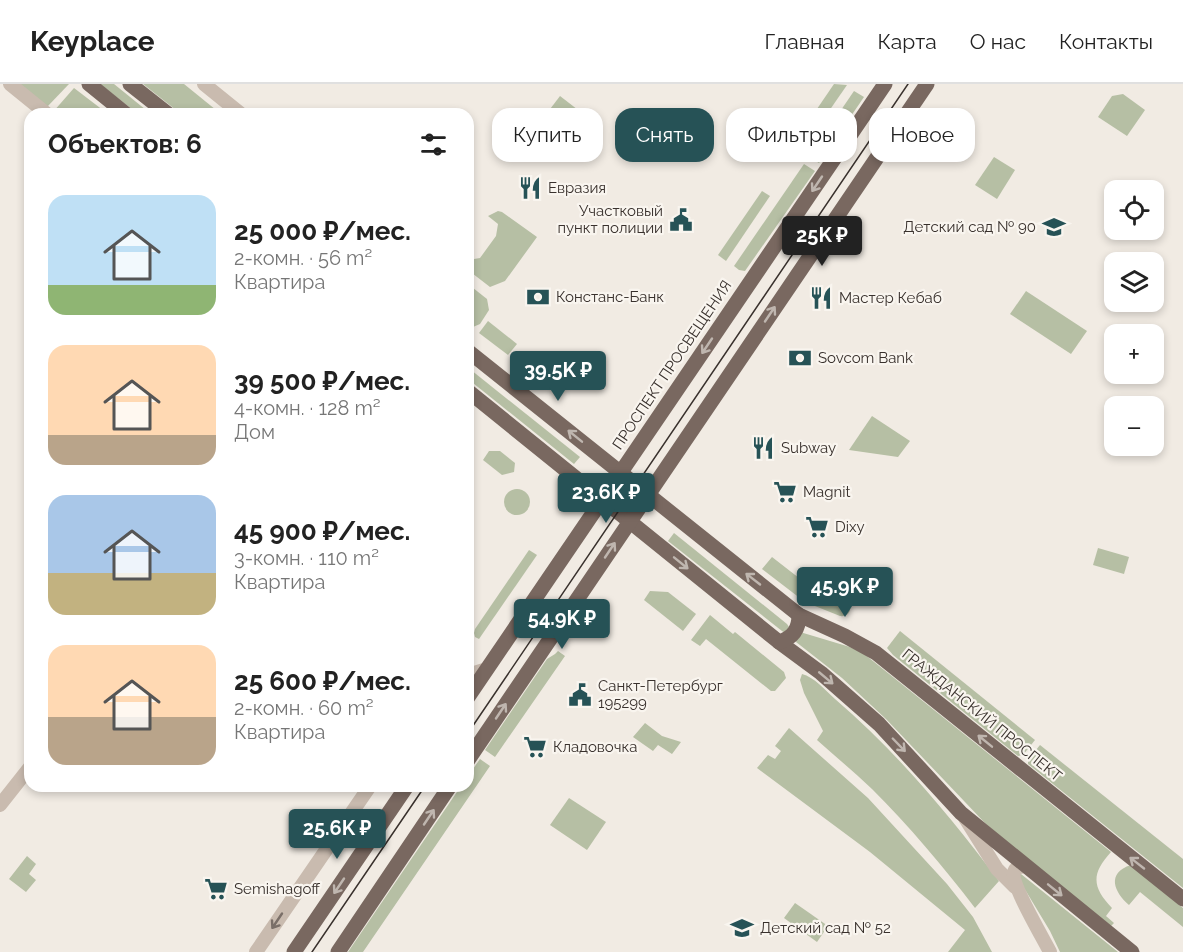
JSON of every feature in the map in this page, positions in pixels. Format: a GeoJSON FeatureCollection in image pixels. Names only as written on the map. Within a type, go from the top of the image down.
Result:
{"type":"FeatureCollection","features":[{"type":"Feature","properties":{"kind":"main road"},"geometry":{"type":"LineString","coordinates":[[89,84],[119,108]]}},
{"type":"Feature","properties":{"kind":"main road"},"geometry":{"type":"LineString","coordinates":[[130,84],[160,108]]}},
{"type":"Feature","properties":{"kind":"main road","name":"ПРОСПЕКТ ПРОСВЕЩЕНИЯ"},"geometry":{"type":"LineString","coordinates":[[474,688],[885,84]]}},
{"type":"Feature","properties":{"kind":"main road"},"geometry":{"type":"LineString","coordinates":[[474,751],[927,84]]}},
{"type":"Feature","properties":{"kind":"main road","name":"ГРАЖДАНСКИЙ ПРОСПЕКТ"},"geometry":{"type":"LineString","coordinates":[[474,353],[799,615],[876,653],[1183,899]]}},
{"type":"Feature","properties":{"kind":"main road"},"geometry":{"type":"LineString","coordinates":[[474,396],[779,642],[821,673],[879,724],[961,813],[1132,952]]}},
{"type":"Feature","properties":{"kind":"main road"},"geometry":{"type":"LineString","coordinates":[[779,642],[788,639],[794,633],[799,624],[799,615]]}},
{"type":"Feature","properties":{"kind":"main road"},"geometry":{"type":"LineString","coordinates":[[294,952],[403,792]]}},
{"type":"Feature","properties":{"kind":"main road"},"geometry":{"type":"LineString","coordinates":[[338,952],[446,792]]}},
{"type":"Feature","properties":{"kind":"street"},"geometry":{"type":"LineString","coordinates":[[9,84],[39,108]]}},
{"type":"Feature","properties":{"kind":"street"},"geometry":{"type":"LineString","coordinates":[[204,84],[234,108]]}},
{"type":"Feature","properties":{"kind":"street"},"geometry":{"type":"LineString","coordinates":[[474,673],[487,669]]}},
{"type":"Feature","properties":{"kind":"street"},"geometry":{"type":"LineString","coordinates":[[0,804],[24,774]]}},
{"type":"Feature","properties":{"kind":"street"},"geometry":{"type":"LineString","coordinates":[[256,952],[366,792]]}},
{"type":"Feature","properties":{"kind":"street"},"geometry":{"type":"LineString","coordinates":[[961,813],[997,869],[1017,888]]}},
{"type":"Feature","properties":{"kind":"street"},"geometry":{"type":"LineString","coordinates":[[1025,866],[1015,869],[1013,875],[1017,888],[1050,952]]}},
{"type":"Feature","properties":{"kind":"green space"},"geometry":{"type":"Polygon","coordinates":[[[19,84],[69,84],[47,107],[19,84]]]}},
{"type":"Feature","properties":{"kind":"green space"},"geometry":{"type":"Polygon","coordinates":[[[100,84],[114,84],[144,108],[130,108],[100,84]]]}},
{"type":"Feature","properties":{"kind":"green space"},"geometry":{"type":"Polygon","coordinates":[[[143,84],[184,84],[214,108],[173,108],[143,84]]]}},
{"type":"Feature","properties":{"kind":"green space"},"geometry":{"type":"Polygon","coordinates":[[[834,84],[847,85],[831,108],[818,108],[834,84]]]}},
{"type":"Feature","properties":{"kind":"green space"},"geometry":{"type":"Polygon","coordinates":[[[74,88],[100,108],[56,108],[74,88]]]}},
{"type":"Feature","properties":{"kind":"green space"},"geometry":{"type":"Polygon","coordinates":[[[854,91],[864,97],[856,108],[842,108],[854,91]]]}},
{"type":"Feature","properties":{"kind":"green space"},"geometry":{"type":"Polygon","coordinates":[[[1123,94],[1145,110],[1127,136],[1098,117],[1112,96],[1123,94]]]}},
{"type":"Feature","properties":{"kind":"green space"},"geometry":{"type":"Polygon","coordinates":[[[560,96],[576,108],[551,108],[560,96]]]}},
{"type":"Feature","properties":{"kind":"green space"},"geometry":{"type":"Polygon","coordinates":[[[994,157],[1015,170],[997,199],[975,185],[994,157]]]}},
{"type":"Feature","properties":{"kind":"green space"},"geometry":{"type":"Polygon","coordinates":[[[804,164],[815,171],[745,271],[739,270],[734,266],[804,164]]]}},
{"type":"Feature","properties":{"kind":"green space"},"geometry":{"type":"Polygon","coordinates":[[[762,191],[770,196],[726,261],[718,255],[762,191]]]}},
{"type":"Feature","properties":{"kind":"green space"},"geometry":{"type":"Polygon","coordinates":[[[498,211],[502,212],[537,237],[505,281],[490,287],[474,275],[474,259],[480,258],[496,236],[498,224],[488,216],[498,211]]]}},
{"type":"Feature","properties":{"kind":"green space"},"geometry":{"type":"Polygon","coordinates":[[[474,289],[487,299],[489,310],[480,324],[474,327],[474,289]]]}},
{"type":"Feature","properties":{"kind":"green space"},"geometry":{"type":"Polygon","coordinates":[[[1026,291],[1087,331],[1071,354],[1010,314],[1026,291]]]}},
{"type":"Feature","properties":{"kind":"green space"},"geometry":{"type":"Polygon","coordinates":[[[488,321],[517,344],[508,355],[479,333],[488,321]]]}},
{"type":"Feature","properties":{"kind":"green space"},"geometry":{"type":"Polygon","coordinates":[[[474,372],[580,457],[574,464],[474,384],[474,372]]]}},
{"type":"Feature","properties":{"kind":"green space"},"geometry":{"type":"Polygon","coordinates":[[[872,416],[910,441],[898,457],[849,450],[872,416]]]}},
{"type":"Feature","properties":{"kind":"green space"},"geometry":{"type":"Polygon","coordinates":[[[489,451],[500,451],[515,463],[514,472],[502,475],[483,460],[489,451]]]}},
{"type":"Feature","properties":{"kind":"green space"},"geometry":{"type":"Polygon","coordinates":[[[517,489],[526,493],[530,502],[526,511],[517,515],[508,511],[504,502],[508,493],[517,489]]]}},
{"type":"Feature","properties":{"kind":"green space"},"geometry":{"type":"Polygon","coordinates":[[[674,533],[787,624],[789,627],[785,633],[668,541],[674,533]]]}},
{"type":"Feature","properties":{"kind":"green space"},"geometry":{"type":"Polygon","coordinates":[[[1098,548],[1129,557],[1124,574],[1093,565],[1098,548]]]}},
{"type":"Feature","properties":{"kind":"green space"},"geometry":{"type":"Polygon","coordinates":[[[529,550],[537,555],[479,639],[475,637],[475,629],[529,550]]]}},
{"type":"Feature","properties":{"kind":"green space"},"geometry":{"type":"Polygon","coordinates":[[[772,557],[826,599],[838,595],[849,604],[848,613],[840,616],[805,602],[762,569],[772,557]]]}},
{"type":"Feature","properties":{"kind":"green space"},"geometry":{"type":"Polygon","coordinates":[[[650,591],[668,592],[696,614],[683,631],[644,600],[650,591]]]}},
{"type":"Feature","properties":{"kind":"green space"},"geometry":{"type":"Polygon","coordinates":[[[710,615],[784,672],[786,678],[775,691],[771,691],[706,639],[700,646],[691,640],[710,615]]]}},
{"type":"Feature","properties":{"kind":"green space"},"geometry":{"type":"Polygon","coordinates":[[[900,631],[1035,740],[1023,755],[1018,756],[893,655],[887,648],[900,631]]]}},
{"type":"Feature","properties":{"kind":"green space"},"geometry":{"type":"Polygon","coordinates":[[[800,632],[863,653],[1111,852],[1100,867],[1096,880],[1105,900],[1112,908],[1106,916],[1114,923],[1111,926],[1014,849],[984,822],[886,719],[842,678],[796,642],[800,632]]]}},
{"type":"Feature","properties":{"kind":"green space"},"geometry":{"type":"Polygon","coordinates":[[[558,651],[565,656],[495,757],[485,750],[547,659],[558,651]]]}},
{"type":"Feature","properties":{"kind":"green space"},"geometry":{"type":"Polygon","coordinates":[[[802,674],[819,684],[858,719],[901,763],[942,809],[999,881],[975,908],[899,817],[872,789],[817,740],[823,731],[804,693],[800,680],[802,674]]]}},
{"type":"Feature","properties":{"kind":"green space"},"geometry":{"type":"Polygon","coordinates":[[[645,723],[662,736],[681,742],[672,754],[658,745],[653,751],[633,737],[645,723]]]}},
{"type":"Feature","properties":{"kind":"green space"},"geometry":{"type":"Polygon","coordinates":[[[789,728],[868,798],[947,884],[973,917],[992,952],[948,952],[965,930],[870,852],[757,768],[768,755],[775,759],[781,751],[775,746],[789,728]]]}},
{"type":"Feature","properties":{"kind":"green space"},"geometry":{"type":"Polygon","coordinates":[[[1040,745],[1183,859],[1183,888],[1028,764],[1028,760],[1040,745]]]}},
{"type":"Feature","properties":{"kind":"green space"},"geometry":{"type":"Polygon","coordinates":[[[480,759],[490,766],[474,789],[474,768],[480,759]]]}},
{"type":"Feature","properties":{"kind":"green space"},"geometry":{"type":"Polygon","coordinates":[[[457,792],[472,792],[363,952],[348,952],[457,792]]]}},
{"type":"Feature","properties":{"kind":"green space"},"geometry":{"type":"Polygon","coordinates":[[[569,798],[606,822],[587,850],[550,825],[569,798]]]}},
{"type":"Feature","properties":{"kind":"green space"},"geometry":{"type":"Polygon","coordinates":[[[27,856],[36,864],[29,874],[36,880],[26,892],[9,879],[27,856]]]}},
{"type":"Feature","properties":{"kind":"green space"},"geometry":{"type":"Polygon","coordinates":[[[1131,865],[1183,908],[1183,927],[1140,892],[1129,905],[1124,900],[1116,889],[1115,878],[1123,868],[1131,865]]]}},
{"type":"Feature","properties":{"kind":"green space"},"geometry":{"type":"Polygon","coordinates":[[[1020,874],[1118,952],[1060,952],[1018,878],[1020,874]]]}},
{"type":"Feature","properties":{"kind":"green space"},"geometry":{"type":"Polygon","coordinates":[[[795,903],[828,926],[817,942],[784,918],[795,903]]]}},
{"type":"Feature","properties":{"kind":"tram line"},"geometry":{"type":"LineString","coordinates":[[474,724],[908,84]]}},
{"type":"Feature","properties":{"kind":"tram line"},"geometry":{"type":"LineString","coordinates":[[312,952],[421,792]]}},
{"type":"Feature","properties":{"kind":"place","name":"Евразия"},"geometry":{"type":"Point","coordinates":[530,188]}},
{"type":"Feature","properties":{"kind":"place","name":"Участковый пункт полиции"},"geometry":{"type":"Point","coordinates":[681,220]}},
{"type":"Feature","properties":{"kind":"place","name":"Детский сад № 90"},"geometry":{"type":"Point","coordinates":[1054,227]}},
{"type":"Feature","properties":{"kind":"place","name":"Констанс-Банк"},"geometry":{"type":"Point","coordinates":[538,297]}},
{"type":"Feature","properties":{"kind":"place","name":"Мастер Кебаб"},"geometry":{"type":"Point","coordinates":[821,298]}},
{"type":"Feature","properties":{"kind":"place","name":"Sovcom Bank"},"geometry":{"type":"Point","coordinates":[800,358]}},
{"type":"Feature","properties":{"kind":"place","name":"Subway"},"geometry":{"type":"Point","coordinates":[763,448]}},
{"type":"Feature","properties":{"kind":"place","name":"Magnit"},"geometry":{"type":"Point","coordinates":[785,492]}},
{"type":"Feature","properties":{"kind":"place","name":"Dixy"},"geometry":{"type":"Point","coordinates":[817,527]}},
{"type":"Feature","properties":{"kind":"place","name":"Санкт-Петербург 195299"},"geometry":{"type":"Point","coordinates":[580,695]}},
{"type":"Feature","properties":{"kind":"place","name":"Кладовочка"},"geometry":{"type":"Point","coordinates":[535,747]}},
{"type":"Feature","properties":{"kind":"place","name":"Semishagoff"},"geometry":{"type":"Point","coordinates":[216,889]}},
{"type":"Feature","properties":{"kind":"place","name":"Детский сад № 52"},"geometry":{"type":"Point","coordinates":[742,928]}}]}
